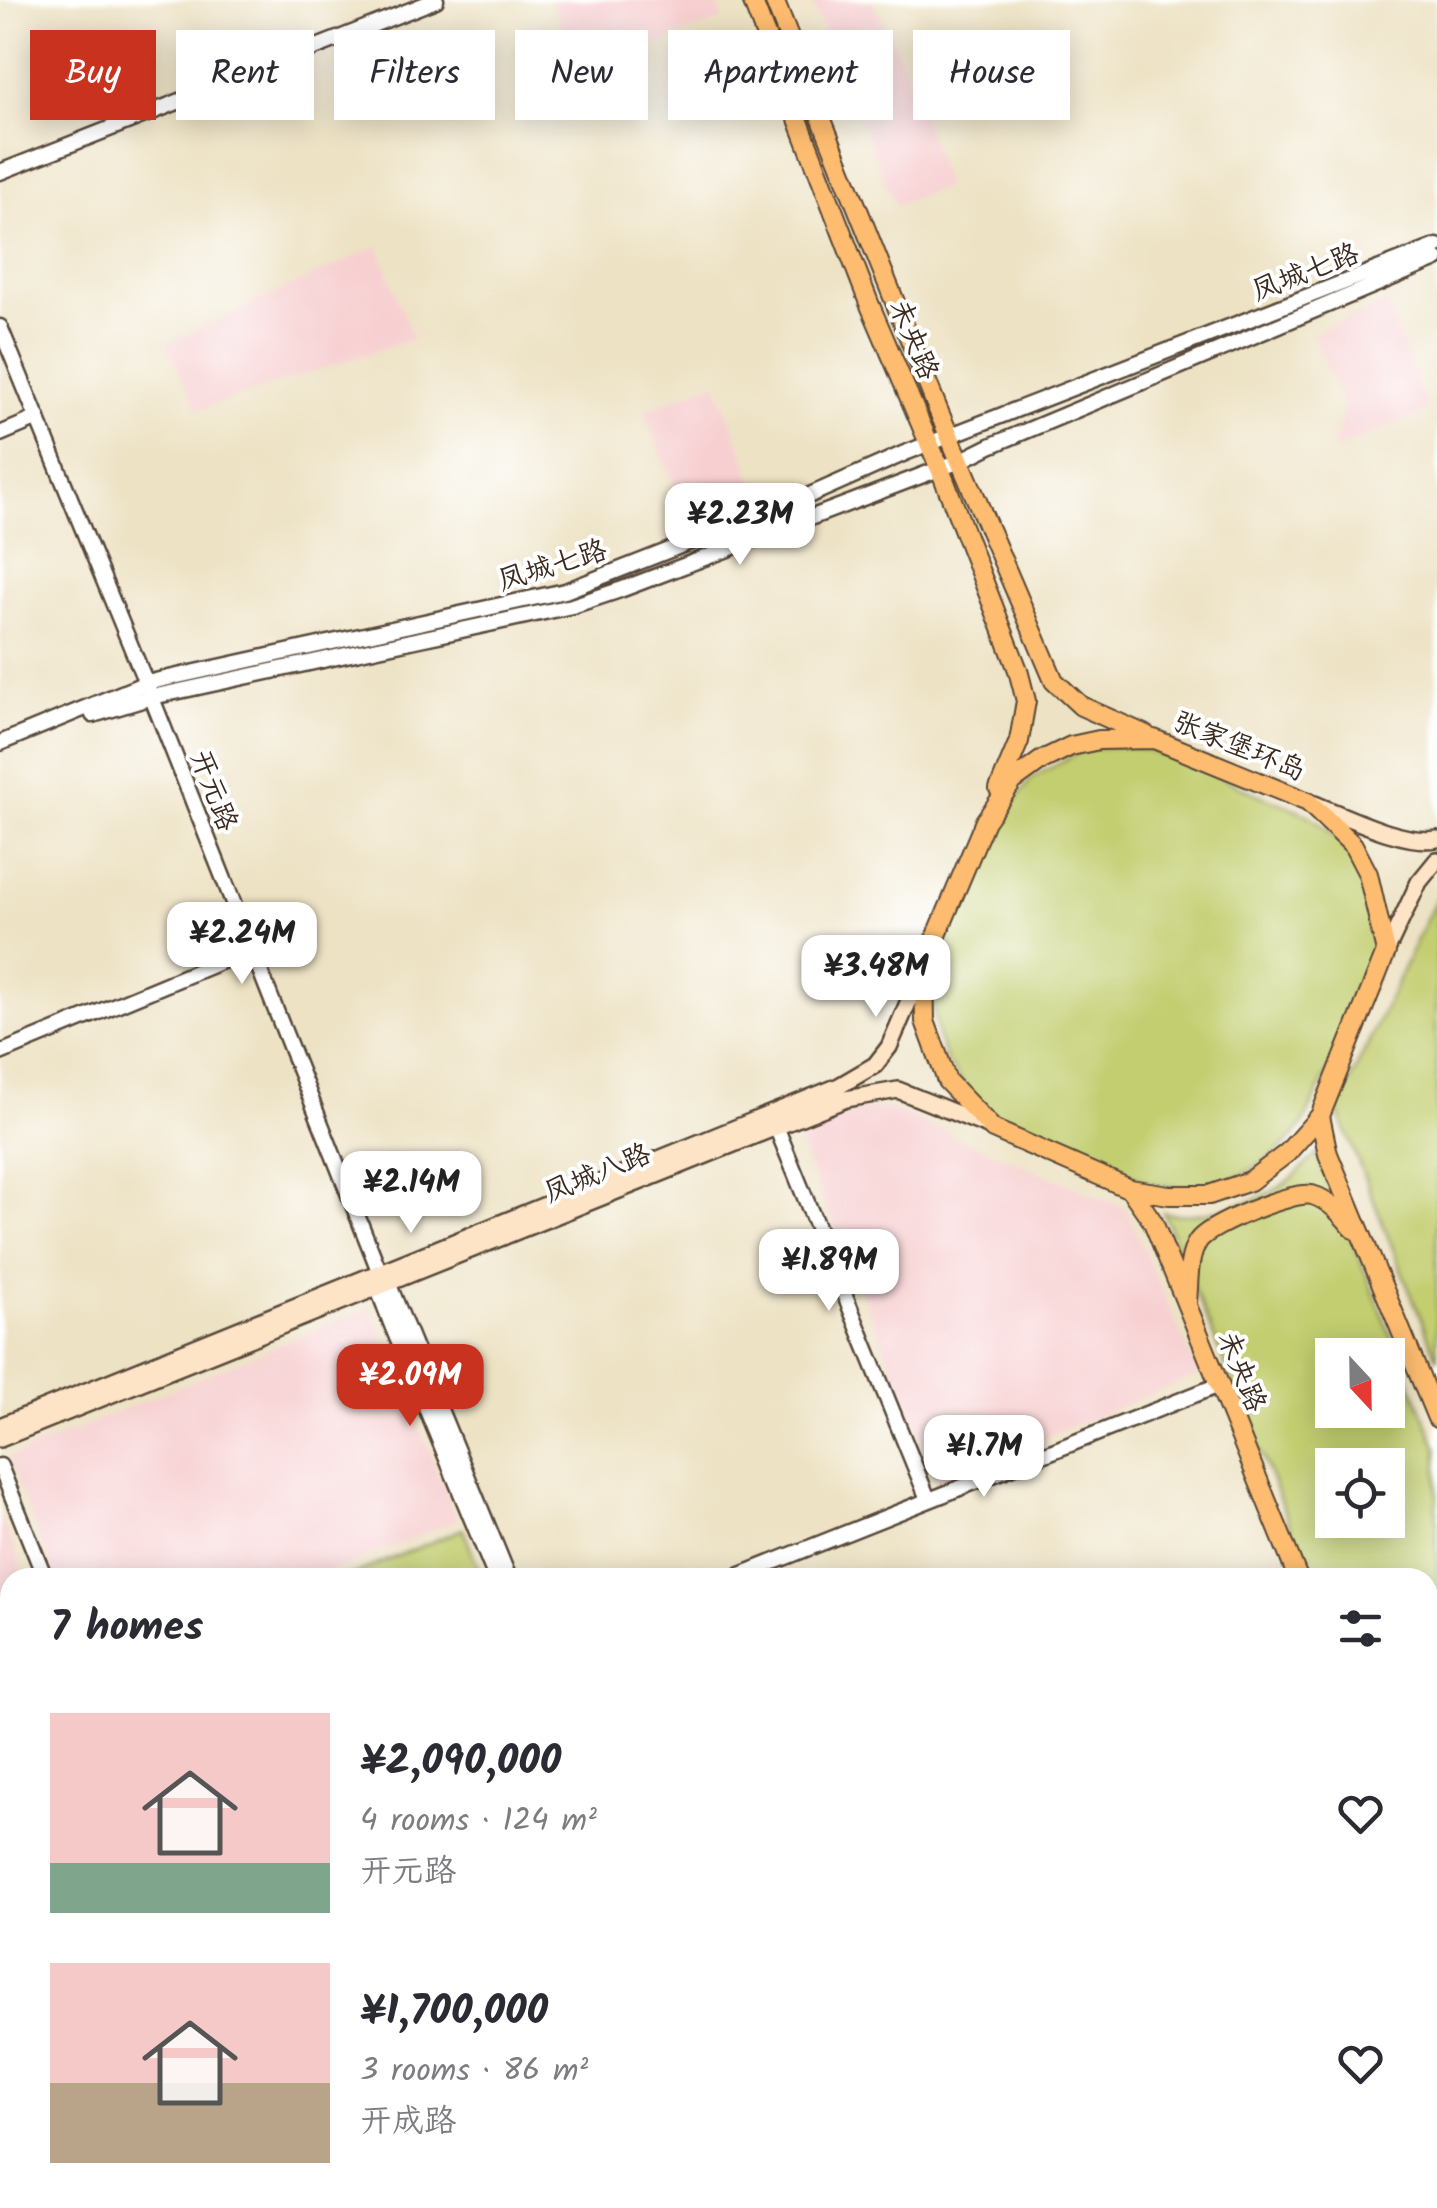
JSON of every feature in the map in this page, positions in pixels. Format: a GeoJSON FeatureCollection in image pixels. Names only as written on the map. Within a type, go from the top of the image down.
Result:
{"type":"FeatureCollection","features":[{"type":"Feature","properties":{"kind":"main road","name":"未央路"},"geometry":{"type":"LineString","coordinates":[[752,0],[869,303],[940,468],[1018,670],[1026,700],[1019,741],[985,821]]}},
{"type":"Feature","properties":{"kind":"main road","name":"未央路"},"geometry":{"type":"LineString","coordinates":[[774,0],[960,461],[1054,682],[1081,706],[1154,739]]}},
{"type":"Feature","properties":{"kind":"main road","name":"张家堡环岛"},"geometry":{"type":"LineString","coordinates":[[1154,739],[1308,802],[1352,845],[1368,874],[1386,952],[1320,1116],[1287,1153],[1250,1181],[1209,1195],[1169,1195],[1130,1189],[993,1129],[947,1080],[925,1020],[924,966],[985,821],[1013,781],[1071,746],[1099,740],[1154,739]]}},
{"type":"Feature","properties":{"kind":"main road"},"geometry":{"type":"LineString","coordinates":[[1308,802],[1405,837],[1426,841],[1437,838]]}},
{"type":"Feature","properties":{"kind":"main road"},"geometry":{"type":"LineString","coordinates":[[1386,952],[1425,872],[1437,860]]}},
{"type":"Feature","properties":{"kind":"main road","name":"凤城八路"},"geometry":{"type":"LineString","coordinates":[[0,1439],[773,1119],[839,1086],[874,1065],[889,1047],[924,966]]}},
{"type":"Feature","properties":{"kind":"main road","name":"凤城八路"},"geometry":{"type":"LineString","coordinates":[[773,1119],[898,1090],[993,1129]]}},
{"type":"Feature","properties":{"kind":"main road"},"geometry":{"type":"LineString","coordinates":[[1320,1116],[1328,1154],[1437,1418]]}},
{"type":"Feature","properties":{"kind":"main road","name":"未央路"},"geometry":{"type":"LineString","coordinates":[[1130,1189],[1153,1222],[1294,1568]]}},
{"type":"Feature","properties":{"kind":"main road"},"geometry":{"type":"LineString","coordinates":[[1187,1306],[1191,1258],[1198,1241],[1211,1228],[1290,1197],[1311,1195],[1336,1208],[1364,1241]]}},
{"type":"Feature","properties":{"kind":"main road","name":"凤城八路"},"geometry":{"type":"LineString","coordinates":[[0,1426],[382,1282]]}},
{"type":"Feature","properties":{"kind":"street"},"geometry":{"type":"LineString","coordinates":[[0,172],[436,0]]}},
{"type":"Feature","properties":{"kind":"street","name":"凤城七路"},"geometry":{"type":"LineString","coordinates":[[0,743],[149,690],[565,591],[1437,246]]}},
{"type":"Feature","properties":{"kind":"street","name":"凤城七路"},"geometry":{"type":"LineString","coordinates":[[0,753],[149,690],[572,606],[620,590],[960,461],[1437,260]]}},
{"type":"Feature","properties":{"kind":"street","name":"开元路"},"geometry":{"type":"LineString","coordinates":[[0,326],[149,690],[492,1568]]}},
{"type":"Feature","properties":{"kind":"street"},"geometry":{"type":"LineString","coordinates":[[0,434],[38,418]]}},
{"type":"Feature","properties":{"kind":"street"},"geometry":{"type":"LineString","coordinates":[[0,1053],[250,949]]}},
{"type":"Feature","properties":{"kind":"street"},"geometry":{"type":"LineString","coordinates":[[773,1119],[928,1498]]}},
{"type":"Feature","properties":{"kind":"street","name":"开元路"},"geometry":{"type":"LineString","coordinates":[[382,1282],[505,1568]]}},
{"type":"Feature","properties":{"kind":"street"},"geometry":{"type":"LineString","coordinates":[[758,1568],[1219,1386]]}},
{"type":"Feature","properties":{"kind":"street"},"geometry":{"type":"LineString","coordinates":[[0,1466],[41,1568]]}},
{"type":"Feature","properties":{"kind":"shaded area"},"geometry":{"type":"Polygon","coordinates":[[[551,0],[715,0],[723,19],[695,30],[668,30],[668,41],[648,49],[648,30],[563,30],[551,0]]]}},
{"type":"Feature","properties":{"kind":"shaded area"},"geometry":{"type":"Polygon","coordinates":[[[811,0],[871,0],[886,30],[823,30],[811,0]]]}},
{"type":"Feature","properties":{"kind":"shaded area"},"geometry":{"type":"Polygon","coordinates":[[[893,43],[913,92],[913,120],[923,120],[946,186],[895,206],[860,120],[893,120],[893,43]]]}},
{"type":"Feature","properties":{"kind":"shaded area"},"geometry":{"type":"Polygon","coordinates":[[[378,246],[413,339],[198,410],[166,344],[378,246]]]}},
{"type":"Feature","properties":{"kind":"shaded area"},"geometry":{"type":"Polygon","coordinates":[[[1386,302],[1428,411],[1332,451],[1344,408],[1312,334],[1386,302]]]}},
{"type":"Feature","properties":{"kind":"shaded area"},"geometry":{"type":"Polygon","coordinates":[[[716,382],[756,488],[686,515],[644,411],[716,382]]]}},
{"type":"Feature","properties":{"kind":"shaded area"},"geometry":{"type":"Polygon","coordinates":[[[865,1108],[892,1109],[1126,1209],[1198,1375],[939,1481],[796,1135],[865,1108]]]}},
{"type":"Feature","properties":{"kind":"shaded area"},"geometry":{"type":"Polygon","coordinates":[[[370,1307],[457,1520],[340,1568],[51,1568],[8,1458],[370,1307]]]}},
{"type":"Feature","properties":{"kind":"shaded area"},"geometry":{"type":"Polygon","coordinates":[[[0,1515],[22,1568],[0,1568],[0,1515]]]}},
{"type":"Feature","properties":{"kind":"green space"},"geometry":{"type":"Polygon","coordinates":[[[1120,746],[1155,752],[1189,764],[1311,817],[1339,842],[1350,858],[1372,911],[1369,969],[1344,1037],[1303,1125],[1255,1168],[1217,1183],[1174,1187],[1152,1184],[1006,1123],[982,1106],[948,1064],[938,1039],[932,997],[939,957],[989,837],[1032,778],[1085,749],[1120,746]]]}},
{"type":"Feature","properties":{"kind":"green space"},"geometry":{"type":"Polygon","coordinates":[[[1437,897],[1437,1359],[1337,1109],[1437,897]]]}},
{"type":"Feature","properties":{"kind":"green space"},"geometry":{"type":"Polygon","coordinates":[[[1317,1154],[1392,1338],[1315,1338],[1315,1428],[1405,1428],[1405,1370],[1437,1448],[1437,1568],[1307,1568],[1163,1212],[1209,1212],[1245,1203],[1276,1189],[1317,1154]]]}},
{"type":"Feature","properties":{"kind":"green space"},"geometry":{"type":"Polygon","coordinates":[[[463,1529],[478,1568],[369,1568],[463,1529]]]}}]}
